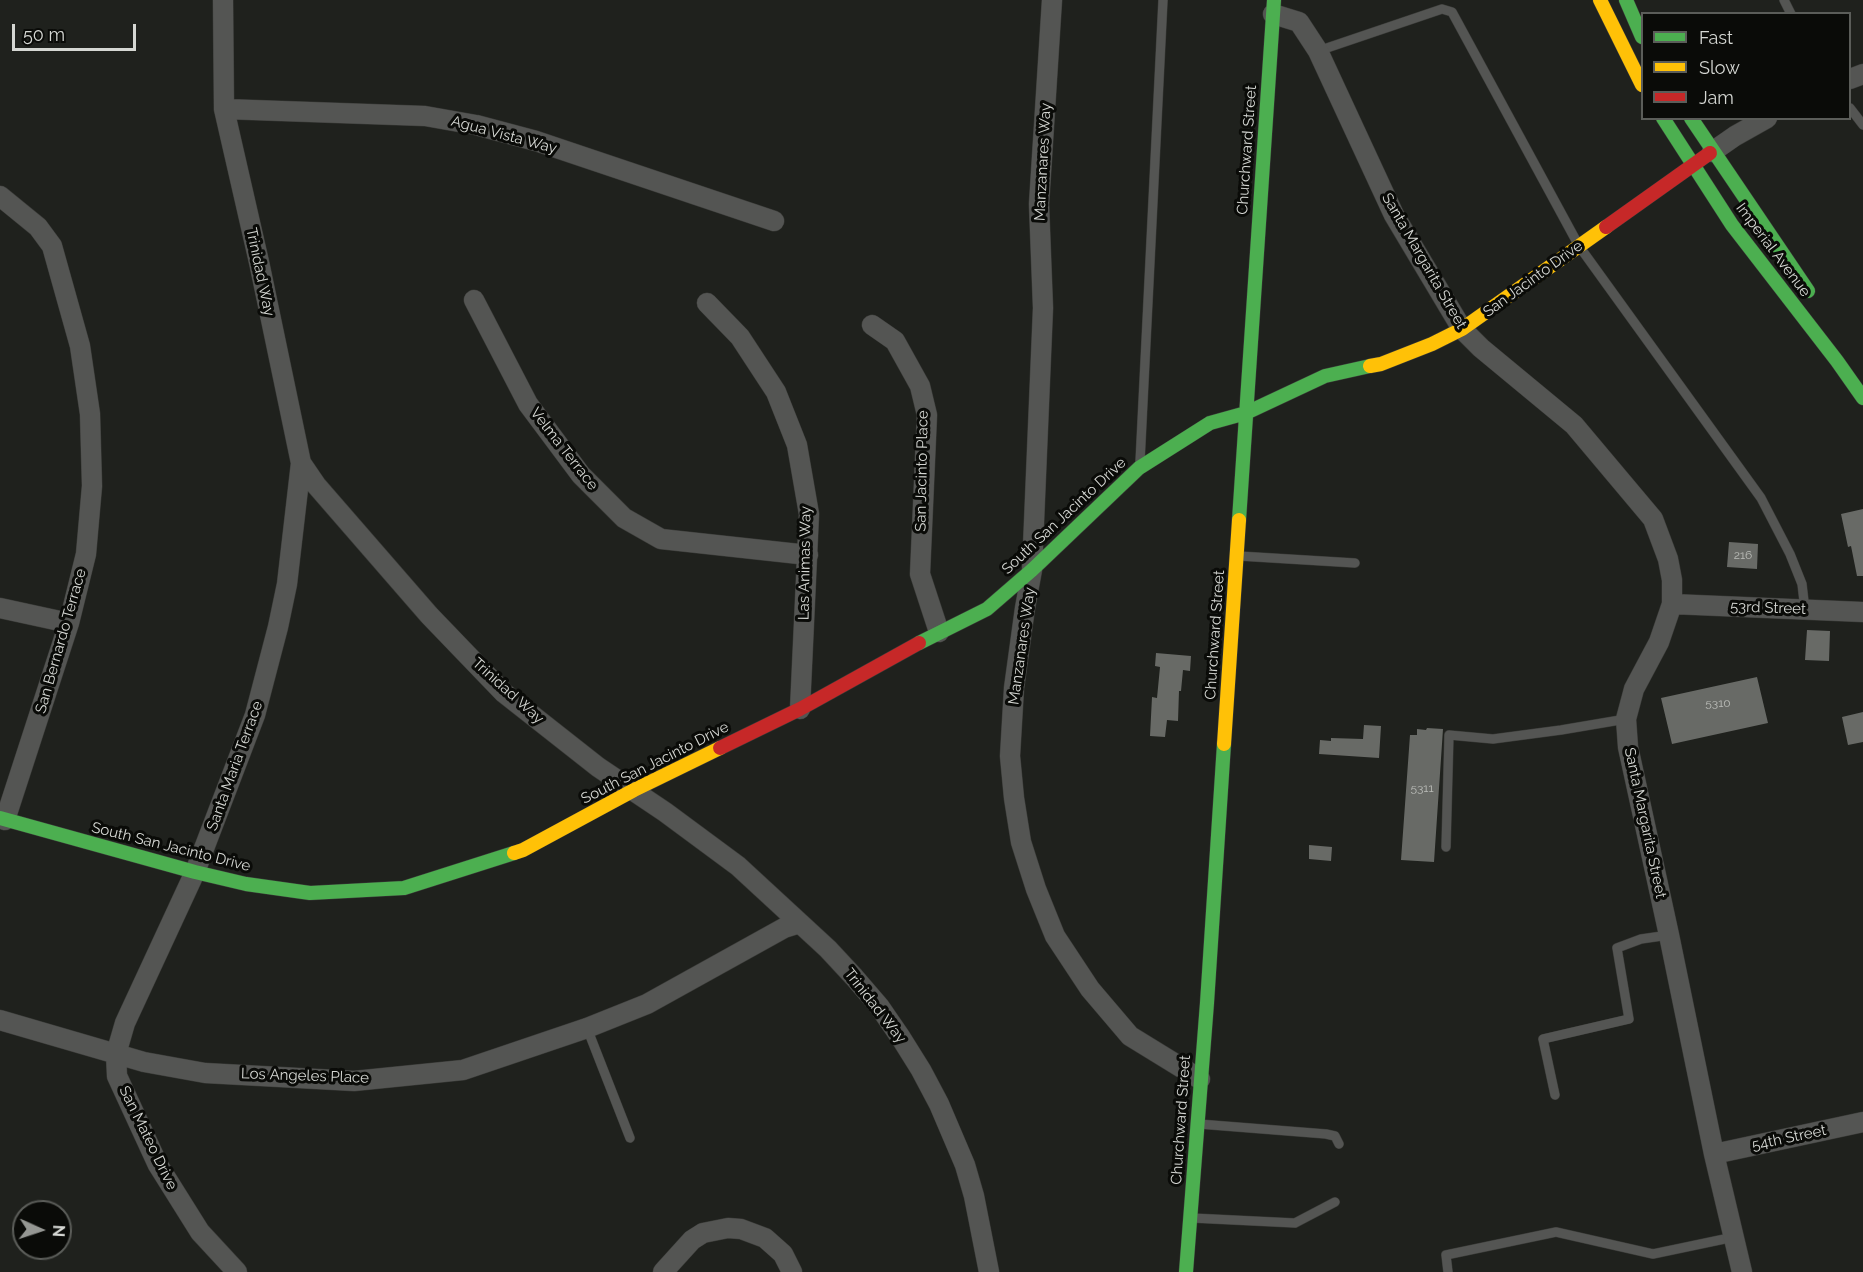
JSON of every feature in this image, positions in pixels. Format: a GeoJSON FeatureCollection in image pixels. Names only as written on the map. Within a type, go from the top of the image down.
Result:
{"type":"FeatureCollection","features":[{"type":"Feature","properties":{"kind":"street","name":"Trinidad Way"},"geometry":{"type":"LineString","coordinates":[[224,0],[224,109],[301,463],[316,485],[429,615],[504,693],[598,767],[634,790],[738,866],[835,956],[879,1006],[921,1070],[939,1104],[974,1196],[989,1272]]}},
{"type":"Feature","properties":{"kind":"street","name":"Manzanares Way"},"geometry":{"type":"LineString","coordinates":[[1052,0],[1039,204],[1043,308],[1032,570],[1014,688],[1010,756],[1021,842],[1036,889],[1055,936],[1090,989],[1130,1036],[1200,1079]]}},
{"type":"Feature","properties":{"kind":"street"},"geometry":{"type":"LineString","coordinates":[[1600,0],[1641,83]]}},
{"type":"Feature","properties":{"kind":"street"},"geometry":{"type":"LineString","coordinates":[[1626,0],[1641,36]]}},
{"type":"Feature","properties":{"kind":"street","name":"Santa Margarita Street"},"geometry":{"type":"LineString","coordinates":[[1274,7],[1299,22],[1318,51],[1394,215],[1462,329],[1481,348],[1574,425],[1653,519],[1668,559],[1672,580],[1672,604],[1659,642],[1634,689],[1626,719],[1628,747],[1714,1154],[1742,1272]]}},
{"type":"Feature","properties":{"kind":"street","name":"Churchward Street"},"geometry":{"type":"LineString","coordinates":[[1186,1272],[1207,1003],[1274,7]]}},
{"type":"Feature","properties":{"kind":"street","name":"Agua Vista Way"},"geometry":{"type":"LineString","coordinates":[[224,109],[425,116],[476,125],[536,141],[774,221]]}},
{"type":"Feature","properties":{"kind":"street","name":"Imperial Avenue"},"geometry":{"type":"LineString","coordinates":[[1664,120],[1732,225],[1863,398]]}},
{"type":"Feature","properties":{"kind":"street","name":"Imperial Avenue"},"geometry":{"type":"LineString","coordinates":[[1692,120],[1815,300]]}},
{"type":"Feature","properties":{"kind":"street","name":"San Jacinto Drive"},"geometry":{"type":"LineString","coordinates":[[1246,413],[1325,375],[1381,364],[1432,344],[1462,329],[1692,165],[1763,120]]}},
{"type":"Feature","properties":{"kind":"street","name":"San Bernardo Terrace"},"geometry":{"type":"LineString","coordinates":[[0,196],[38,227],[52,246],[80,346],[90,414],[92,486],[86,554],[69,622],[3,819]]}},
{"type":"Feature","properties":{"kind":"street","name":"Velma Terrace"},"geometry":{"type":"LineString","coordinates":[[474,300],[528,404],[581,475],[624,518],[661,540],[808,555]]}},
{"type":"Feature","properties":{"kind":"street","name":"Las Animas Way"},"geometry":{"type":"LineString","coordinates":[[707,303],[740,337],[776,392],[797,445],[809,514],[801,709]]}},
{"type":"Feature","properties":{"kind":"street","name":"San Jacinto Place"},"geometry":{"type":"LineString","coordinates":[[872,325],[895,340],[920,386],[927,415],[920,574],[939,632]]}},
{"type":"Feature","properties":{"kind":"street","name":"South San Jacinto Drive"},"geometry":{"type":"LineString","coordinates":[[3,819],[195,872],[246,884],[310,893],[404,888],[523,850],[634,790],[801,709],[939,632],[987,609],[1032,570],[1139,468],[1210,423],[1246,413]]}},
{"type":"Feature","properties":{"kind":"street","name":"Santa Maria Terrace"},"geometry":{"type":"LineString","coordinates":[[116,1054],[125,1023],[195,872],[255,715],[287,584],[301,463]]}},
{"type":"Feature","properties":{"kind":"street","name":"53rd Street"},"geometry":{"type":"LineString","coordinates":[[1672,604],[1863,612]]}},
{"type":"Feature","properties":{"kind":"street"},"geometry":{"type":"LineString","coordinates":[[0,608],[69,622]]}},
{"type":"Feature","properties":{"kind":"street","name":"Los Angeles Place"},"geometry":{"type":"LineString","coordinates":[[0,1020],[144,1062],[205,1073],[354,1080],[463,1070],[587,1028],[646,1004],[784,928],[800,923]]}},
{"type":"Feature","properties":{"kind":"street","name":"San Mateo Drive"},"geometry":{"type":"LineString","coordinates":[[116,1054],[117,1076],[158,1165],[201,1232],[237,1272]]}},
{"type":"Feature","properties":{"kind":"street","name":"54th Street"},"geometry":{"type":"LineString","coordinates":[[1714,1154],[1863,1122]]}},
{"type":"Feature","properties":{"kind":"street"},"geometry":{"type":"LineString","coordinates":[[663,1272],[692,1240],[709,1231],[728,1228],[754,1232],[765,1238],[783,1254],[792,1272]]}},
{"type":"Feature","properties":{"kind":"lane"},"geometry":{"type":"LineString","coordinates":[[1139,468],[1163,0]]}},
{"type":"Feature","properties":{"kind":"lane"},"geometry":{"type":"LineString","coordinates":[[1447,10],[1449,0]]}},
{"type":"Feature","properties":{"kind":"lane"},"geometry":{"type":"LineString","coordinates":[[1318,51],[1442,9],[1452,12],[1579,246],[1761,498],[1790,554],[1802,584],[1805,610]]}},
{"type":"Feature","properties":{"kind":"lane"},"geometry":{"type":"LineString","coordinates":[[1851,109],[1863,125]]}},
{"type":"Feature","properties":{"kind":"lane"},"geometry":{"type":"LineString","coordinates":[[1236,556],[1355,563]]}},
{"type":"Feature","properties":{"kind":"lane"},"geometry":{"type":"LineString","coordinates":[[1446,847],[1449,735],[1493,739],[1626,719]]}},
{"type":"Feature","properties":{"kind":"lane"},"geometry":{"type":"LineString","coordinates":[[1556,1095],[1543,1039],[1629,1018],[1617,948],[1641,939],[1669,935]]}},
{"type":"Feature","properties":{"kind":"lane"},"geometry":{"type":"LineString","coordinates":[[587,1028],[630,1138]]}},
{"type":"Feature","properties":{"kind":"lane"},"geometry":{"type":"LineString","coordinates":[[1196,1124],[1326,1134],[1335,1136],[1339,1144]]}},
{"type":"Feature","properties":{"kind":"lane"},"geometry":{"type":"LineString","coordinates":[[1190,1218],[1295,1223],[1335,1202]]}},
{"type":"Feature","properties":{"kind":"lane"},"geometry":{"type":"LineString","coordinates":[[1448,1272],[1446,1255],[1556,1232],[1653,1254],[1734,1237]]}},
{"type":"Feature","properties":{"kind":"building"},"geometry":{"type":"Polygon","coordinates":[[[1863,509],[1863,576],[1857,576],[1841,514],[1863,509]]]}},
{"type":"Feature","properties":{"kind":"building"},"geometry":{"type":"Polygon","coordinates":[[[1729,542],[1758,544],[1757,569],[1727,567],[1729,542]]]}},
{"type":"Feature","properties":{"kind":"building"},"geometry":{"type":"Polygon","coordinates":[[[1807,630],[1830,631],[1829,661],[1805,660],[1807,630]]]}},
{"type":"Feature","properties":{"kind":"building"},"geometry":{"type":"Polygon","coordinates":[[[1156,653],[1191,656],[1190,671],[1183,670],[1181,691],[1179,691],[1178,721],[1167,720],[1165,737],[1150,736],[1152,697],[1157,698],[1160,667],[1155,666],[1156,653]]]}},
{"type":"Feature","properties":{"kind":"building"},"geometry":{"type":"Polygon","coordinates":[[[1757,677],[1768,723],[1672,744],[1661,698],[1757,677]]]}},
{"type":"Feature","properties":{"kind":"building"},"geometry":{"type":"Polygon","coordinates":[[[1863,712],[1863,742],[1848,745],[1842,717],[1863,712]]]}},
{"type":"Feature","properties":{"kind":"building"},"geometry":{"type":"Polygon","coordinates":[[[1364,725],[1381,726],[1379,758],[1319,754],[1320,740],[1363,739],[1364,725]]]}},
{"type":"Feature","properties":{"kind":"building"},"geometry":{"type":"Polygon","coordinates":[[[1427,728],[1443,729],[1434,862],[1401,860],[1410,735],[1417,735],[1417,729],[1426,730],[1427,728]]]}},
{"type":"Feature","properties":{"kind":"building"},"geometry":{"type":"Polygon","coordinates":[[[1309,845],[1332,847],[1331,861],[1309,859],[1309,845]]]}},
{"type":"Feature","properties":{"kind":"traffic: fast"},"geometry":{"type":"LineString","coordinates":[[1239,520],[1274,0]]}},
{"type":"Feature","properties":{"kind":"traffic: fast"},"geometry":{"type":"LineString","coordinates":[[1626,0],[1641,35]]}},
{"type":"Feature","properties":{"kind":"traffic: fast"},"geometry":{"type":"LineString","coordinates":[[1664,120],[1732,225],[1863,398]]}},
{"type":"Feature","properties":{"kind":"traffic: fast"},"geometry":{"type":"LineString","coordinates":[[1692,120],[1808,291]]}},
{"type":"Feature","properties":{"kind":"traffic: fast"},"geometry":{"type":"LineString","coordinates":[[919,643],[987,609],[1032,570],[1139,468],[1210,423],[1246,413],[1325,376],[1370,366]]}},
{"type":"Feature","properties":{"kind":"traffic: fast"},"geometry":{"type":"LineString","coordinates":[[1186,1272],[1224,744]]}},
{"type":"Feature","properties":{"kind":"traffic: fast"},"geometry":{"type":"LineString","coordinates":[[0,818],[195,872],[246,884],[310,893],[404,888],[514,853]]}},
{"type":"Feature","properties":{"kind":"traffic: slow"},"geometry":{"type":"LineString","coordinates":[[1600,0],[1641,83]]}},
{"type":"Feature","properties":{"kind":"traffic: slow"},"geometry":{"type":"LineString","coordinates":[[1370,366],[1432,344],[1462,329],[1606,227]]}},
{"type":"Feature","properties":{"kind":"traffic: slow"},"geometry":{"type":"LineString","coordinates":[[1224,744],[1239,520]]}},
{"type":"Feature","properties":{"kind":"traffic: slow"},"geometry":{"type":"LineString","coordinates":[[514,853],[720,748]]}},
{"type":"Feature","properties":{"kind":"traffic: jam"},"geometry":{"type":"LineString","coordinates":[[1606,227],[1710,153]]}},
{"type":"Feature","properties":{"kind":"traffic: jam"},"geometry":{"type":"LineString","coordinates":[[720,748],[800,709],[919,643]]}}]}
